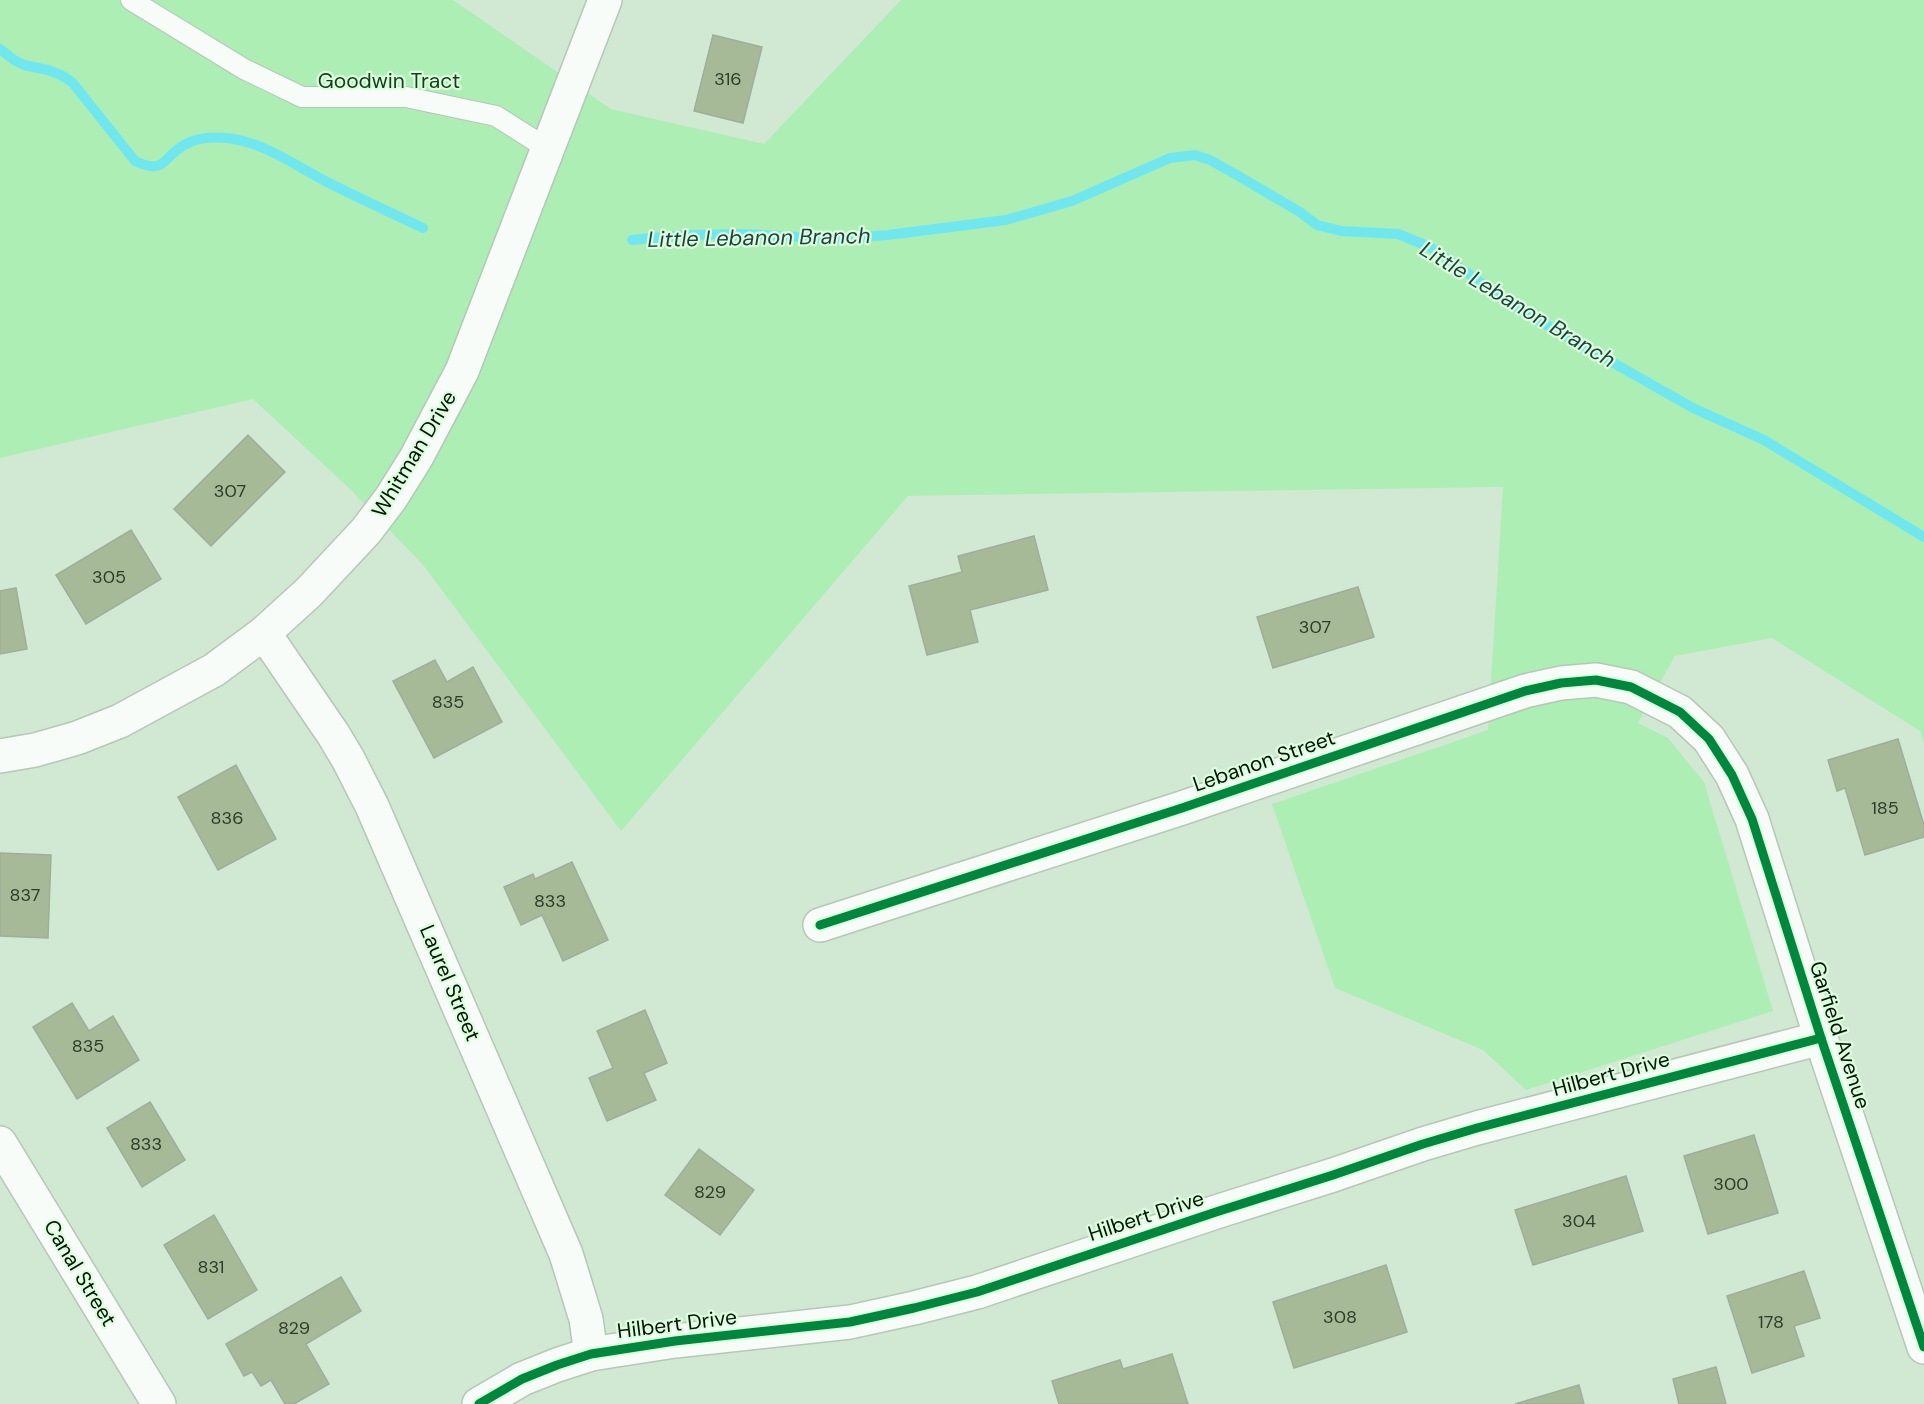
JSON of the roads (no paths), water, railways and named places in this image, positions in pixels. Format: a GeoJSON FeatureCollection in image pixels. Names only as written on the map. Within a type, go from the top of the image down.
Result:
{"type":"FeatureCollection","features":[{"type":"Feature","properties":{"kind":"street","name":"Whitman Drive"},"geometry":{"type":"LineString","coordinates":[[0,756],[34,750],[77,738],[120,721],[214,670],[264,633],[309,592],[366,531],[391,498],[416,458],[462,371],[605,0]]}},
{"type":"Feature","properties":{"kind":"street","name":"Laurel Street"},"geometry":{"type":"LineString","coordinates":[[264,633],[348,759],[372,806],[566,1254],[586,1319],[591,1354]]}},
{"type":"Feature","properties":{"kind":"street","name":"Lebanon Street"},"geometry":{"type":"LineString","coordinates":[[820,925],[1182,808],[1524,691],[1561,683],[1596,680],[1631,687],[1680,712],[1709,739]]}},
{"type":"Feature","properties":{"kind":"street","name":"Garfield Avenue"},"geometry":{"type":"LineString","coordinates":[[1709,739],[1732,775],[1752,819],[1821,1038],[1924,1347]]}},
{"type":"Feature","properties":{"kind":"street","name":"Hilbert Drive"},"geometry":{"type":"LineString","coordinates":[[479,1404],[522,1379],[591,1354],[675,1341],[850,1322],[977,1292],[1423,1144],[1821,1038]]}},
{"type":"Feature","properties":{"kind":"street","name":"Canal Street"},"geometry":{"type":"LineString","coordinates":[[0,1143],[159,1404]]}},
{"type":"Feature","properties":{"kind":"lane"},"geometry":{"type":"LineString","coordinates":[[131,0],[243,69],[302,97],[406,98],[496,116],[548,149]]}},
{"type":"Feature","properties":{"kind":"waterway","name":"Little Lebanon Branch"},"geometry":{"type":"LineString","coordinates":[[0,49],[24,65],[48,70],[72,82],[135,161],[145,165],[159,165],[178,149],[195,140],[205,138],[239,140],[266,149],[327,182],[423,228]]}},
{"type":"Feature","properties":{"kind":"waterway","name":"Little Lebanon Branch"},"geometry":{"type":"LineString","coordinates":[[632,240],[684,235],[744,234],[834,239],[888,235],[1006,220],[1072,201],[1170,158],[1195,155],[1210,160],[1235,174],[1300,212],[1317,225],[1341,231],[1398,234],[1430,247],[1522,311],[1693,408],[1764,440],[1924,537]]}},
{"type":"Feature","properties":{"kind":"park label","name":"Goodwin Tract"},"geometry":{"type":"Point","coordinates":[389,81]}}]}
